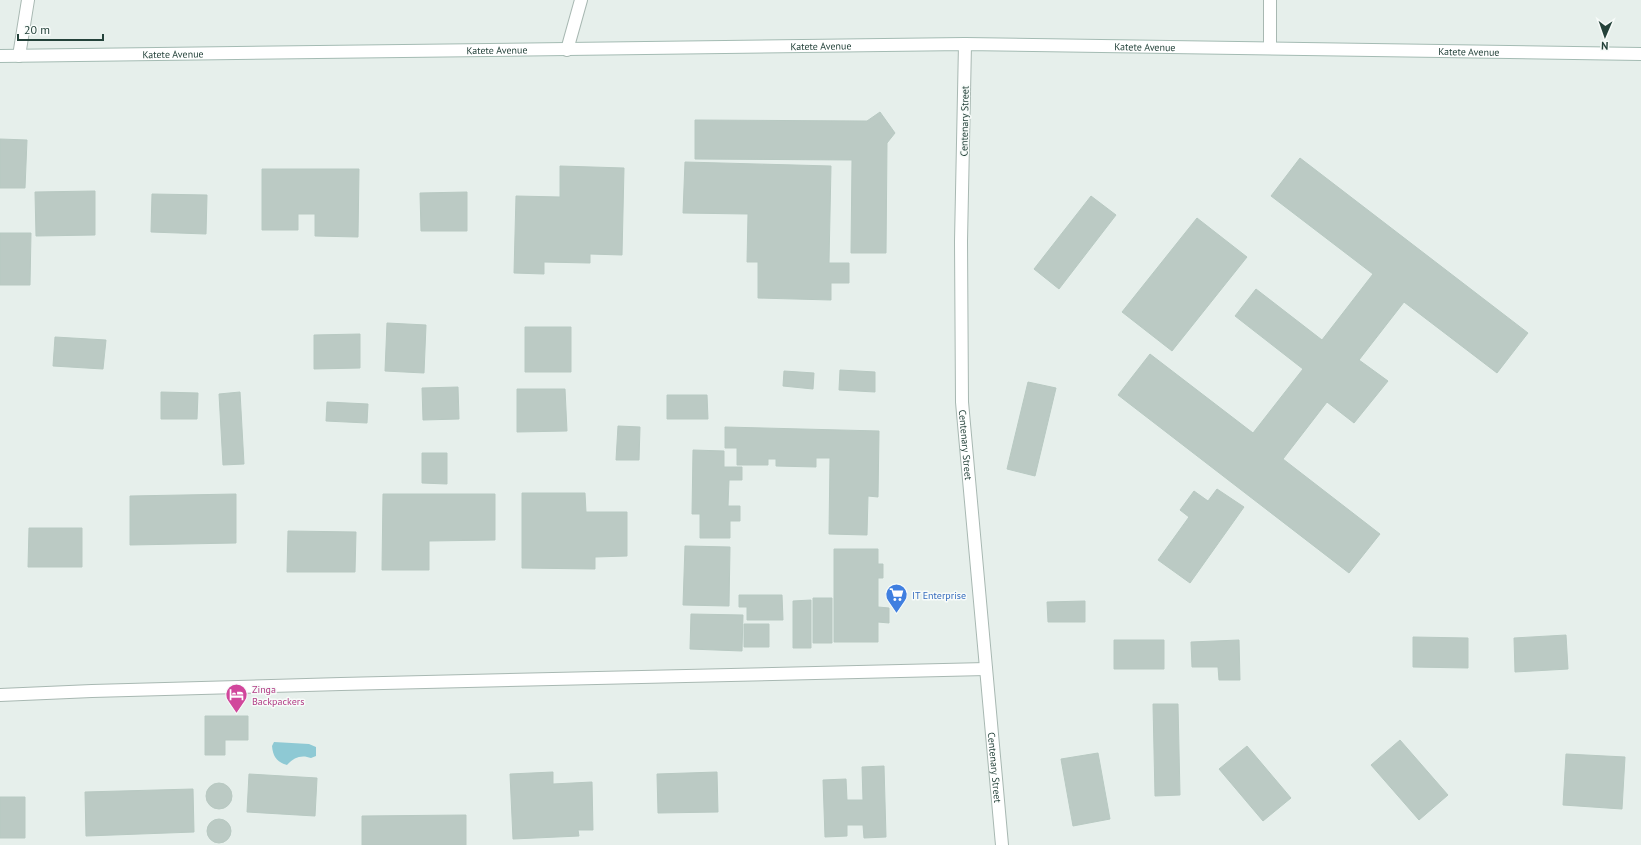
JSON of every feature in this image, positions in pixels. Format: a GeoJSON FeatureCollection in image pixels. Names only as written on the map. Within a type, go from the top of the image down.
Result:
{"type":"FeatureCollection","features":[{"type":"Feature","properties":{"kind":"street"},"geometry":{"type":"LineString","coordinates":[[19,56],[28,0]]}},
{"type":"Feature","properties":{"kind":"street"},"geometry":{"type":"LineString","coordinates":[[567,50],[581,0]]}},
{"type":"Feature","properties":{"kind":"street"},"geometry":{"type":"LineString","coordinates":[[1270,0],[1270,48]]}},
{"type":"Feature","properties":{"kind":"street","name":"Katete Avenue"},"geometry":{"type":"LineString","coordinates":[[0,56],[965,44],[1641,54]]}},
{"type":"Feature","properties":{"kind":"street","name":"Centenary Street"},"geometry":{"type":"LineString","coordinates":[[965,44],[961,241],[962,402],[1002,845]]}},
{"type":"Feature","properties":{"kind":"street"},"geometry":{"type":"LineString","coordinates":[[0,696],[92,691],[326,684],[986,669]]}},
{"type":"Feature","properties":{"kind":"water"},"geometry":{"type":"Polygon","coordinates":[[[274,742],[309,744],[316,747],[316,756],[311,758],[304,756],[298,757],[287,765],[278,761],[273,753],[272,746],[274,742]]]}},
{"type":"Feature","properties":{"kind":"building"},"geometry":{"type":"Polygon","coordinates":[[[880,112],[895,133],[887,143],[886,253],[851,253],[852,160],[695,159],[695,120],[867,121],[880,112]]]}},
{"type":"Feature","properties":{"kind":"building"},"geometry":{"type":"Polygon","coordinates":[[[0,139],[27,140],[25,188],[0,188],[0,139]]]}},
{"type":"Feature","properties":{"kind":"building"},"geometry":{"type":"Polygon","coordinates":[[[1300,158],[1528,333],[1497,373],[1404,302],[1359,360],[1388,381],[1354,423],[1327,402],[1283,459],[1380,534],[1349,573],[1118,395],[1150,354],[1253,433],[1303,369],[1235,316],[1256,289],[1322,340],[1373,274],[1271,196],[1300,158]]]}},
{"type":"Feature","properties":{"kind":"building"},"geometry":{"type":"Polygon","coordinates":[[[685,162],[831,166],[829,263],[849,263],[849,283],[831,283],[831,300],[758,298],[758,262],[747,262],[748,214],[683,213],[685,162]]]}},
{"type":"Feature","properties":{"kind":"building"},"geometry":{"type":"Polygon","coordinates":[[[560,166],[624,168],[622,255],[590,254],[590,263],[544,262],[544,274],[514,273],[516,196],[560,197],[560,166]]]}},
{"type":"Feature","properties":{"kind":"building"},"geometry":{"type":"Polygon","coordinates":[[[262,169],[359,169],[358,237],[315,236],[315,214],[298,214],[298,230],[262,230],[262,169]]]}},
{"type":"Feature","properties":{"kind":"building"},"geometry":{"type":"Polygon","coordinates":[[[95,191],[95,235],[36,236],[35,192],[95,191]]]}},
{"type":"Feature","properties":{"kind":"building"},"geometry":{"type":"Polygon","coordinates":[[[467,192],[467,231],[421,231],[420,193],[467,192]]]}},
{"type":"Feature","properties":{"kind":"building"},"geometry":{"type":"Polygon","coordinates":[[[152,194],[207,195],[206,234],[151,232],[152,194]]]}},
{"type":"Feature","properties":{"kind":"building"},"geometry":{"type":"Polygon","coordinates":[[[1091,196],[1116,215],[1059,289],[1034,269],[1091,196]]]}},
{"type":"Feature","properties":{"kind":"building"},"geometry":{"type":"Polygon","coordinates":[[[1197,218],[1247,257],[1172,351],[1122,312],[1197,218]]]}},
{"type":"Feature","properties":{"kind":"building"},"geometry":{"type":"Polygon","coordinates":[[[0,233],[31,233],[30,285],[0,285],[0,233]]]}},
{"type":"Feature","properties":{"kind":"building"},"geometry":{"type":"Polygon","coordinates":[[[387,323],[426,325],[424,373],[385,371],[387,323]]]}},
{"type":"Feature","properties":{"kind":"building"},"geometry":{"type":"Polygon","coordinates":[[[525,327],[571,327],[571,372],[525,372],[525,327]]]}},
{"type":"Feature","properties":{"kind":"building"},"geometry":{"type":"Polygon","coordinates":[[[360,334],[360,368],[314,369],[314,335],[360,334]]]}},
{"type":"Feature","properties":{"kind":"building"},"geometry":{"type":"Polygon","coordinates":[[[55,337],[106,340],[103,369],[53,366],[55,337]]]}},
{"type":"Feature","properties":{"kind":"building"},"geometry":{"type":"Polygon","coordinates":[[[840,370],[875,372],[875,392],[839,390],[840,370]]]}},
{"type":"Feature","properties":{"kind":"building"},"geometry":{"type":"Polygon","coordinates":[[[784,371],[814,373],[813,389],[783,386],[784,371]]]}},
{"type":"Feature","properties":{"kind":"building"},"geometry":{"type":"Polygon","coordinates":[[[1028,382],[1056,388],[1035,476],[1007,469],[1028,382]]]}},
{"type":"Feature","properties":{"kind":"building"},"geometry":{"type":"Polygon","coordinates":[[[458,387],[459,419],[423,420],[422,388],[458,387]]]}},
{"type":"Feature","properties":{"kind":"building"},"geometry":{"type":"Polygon","coordinates":[[[517,389],[565,389],[567,431],[517,432],[517,389]]]}},
{"type":"Feature","properties":{"kind":"building"},"geometry":{"type":"Polygon","coordinates":[[[161,392],[198,393],[197,419],[161,419],[161,392]]]}},
{"type":"Feature","properties":{"kind":"building"},"geometry":{"type":"Polygon","coordinates":[[[240,392],[244,464],[223,465],[219,394],[240,392]]]}},
{"type":"Feature","properties":{"kind":"building"},"geometry":{"type":"Polygon","coordinates":[[[667,395],[707,395],[708,419],[667,419],[667,395]]]}},
{"type":"Feature","properties":{"kind":"building"},"geometry":{"type":"Polygon","coordinates":[[[327,402],[368,404],[367,423],[326,421],[327,402]]]}},
{"type":"Feature","properties":{"kind":"building"},"geometry":{"type":"Polygon","coordinates":[[[618,426],[640,427],[639,460],[616,460],[618,426]]]}},
{"type":"Feature","properties":{"kind":"building"},"geometry":{"type":"Polygon","coordinates":[[[725,427],[879,431],[878,497],[868,496],[867,535],[829,534],[830,458],[816,458],[816,467],[776,466],[776,459],[768,459],[768,465],[737,465],[737,448],[725,448],[725,427]]]}},
{"type":"Feature","properties":{"kind":"building"},"geometry":{"type":"Polygon","coordinates":[[[693,450],[724,451],[724,467],[742,467],[742,480],[729,480],[728,506],[740,506],[740,521],[730,521],[730,538],[700,538],[700,514],[692,514],[693,450]]]}},
{"type":"Feature","properties":{"kind":"building"},"geometry":{"type":"Polygon","coordinates":[[[422,453],[447,453],[447,484],[422,483],[422,453]]]}},
{"type":"Feature","properties":{"kind":"building"},"geometry":{"type":"Polygon","coordinates":[[[1217,489],[1244,507],[1190,583],[1158,560],[1189,517],[1180,510],[1194,491],[1208,501],[1217,489]]]}},
{"type":"Feature","properties":{"kind":"building"},"geometry":{"type":"Polygon","coordinates":[[[522,493],[585,493],[586,512],[627,512],[627,556],[595,557],[595,569],[522,568],[522,493]]]}},
{"type":"Feature","properties":{"kind":"building"},"geometry":{"type":"Polygon","coordinates":[[[236,494],[236,543],[130,545],[130,496],[236,494]]]}},
{"type":"Feature","properties":{"kind":"building"},"geometry":{"type":"Polygon","coordinates":[[[383,494],[495,494],[495,540],[429,541],[429,570],[382,570],[383,494]]]}},
{"type":"Feature","properties":{"kind":"building"},"geometry":{"type":"Polygon","coordinates":[[[29,528],[82,528],[82,567],[28,567],[29,528]]]}},
{"type":"Feature","properties":{"kind":"building"},"geometry":{"type":"Polygon","coordinates":[[[288,531],[356,532],[355,572],[287,572],[288,531]]]}},
{"type":"Feature","properties":{"kind":"building"},"geometry":{"type":"Polygon","coordinates":[[[685,546],[730,547],[729,606],[683,605],[685,546]]]}},
{"type":"Feature","properties":{"kind":"building"},"geometry":{"type":"Polygon","coordinates":[[[834,549],[878,549],[878,564],[883,564],[883,578],[878,578],[878,607],[889,608],[889,623],[878,622],[878,642],[834,642],[834,549]]]}},
{"type":"Feature","properties":{"kind":"building"},"geometry":{"type":"Polygon","coordinates":[[[739,595],[782,595],[783,620],[747,620],[747,607],[739,607],[739,595]]]}},
{"type":"Feature","properties":{"kind":"building"},"geometry":{"type":"Polygon","coordinates":[[[813,598],[832,598],[832,643],[813,643],[813,598]]]}},
{"type":"Feature","properties":{"kind":"building"},"geometry":{"type":"Polygon","coordinates":[[[811,600],[811,648],[793,648],[793,601],[811,600]]]}},
{"type":"Feature","properties":{"kind":"building"},"geometry":{"type":"Polygon","coordinates":[[[1085,601],[1085,622],[1048,622],[1047,602],[1085,601]]]}},
{"type":"Feature","properties":{"kind":"building"},"geometry":{"type":"Polygon","coordinates":[[[691,614],[743,615],[742,651],[690,649],[691,614]]]}},
{"type":"Feature","properties":{"kind":"building"},"geometry":{"type":"Polygon","coordinates":[[[744,624],[769,624],[769,647],[744,647],[744,624]]]}},
{"type":"Feature","properties":{"kind":"building"},"geometry":{"type":"Polygon","coordinates":[[[1566,635],[1568,669],[1515,672],[1514,638],[1566,635]]]}},
{"type":"Feature","properties":{"kind":"building"},"geometry":{"type":"Polygon","coordinates":[[[1413,637],[1468,638],[1468,668],[1413,667],[1413,637]]]}},
{"type":"Feature","properties":{"kind":"building"},"geometry":{"type":"Polygon","coordinates":[[[1114,640],[1164,640],[1164,669],[1114,669],[1114,640]]]}},
{"type":"Feature","properties":{"kind":"building"},"geometry":{"type":"Polygon","coordinates":[[[1239,640],[1240,680],[1219,680],[1218,667],[1192,667],[1191,642],[1239,640]]]}},
{"type":"Feature","properties":{"kind":"building"},"geometry":{"type":"Polygon","coordinates":[[[1153,704],[1178,704],[1180,795],[1155,796],[1153,704]]]}},
{"type":"Feature","properties":{"kind":"building"},"geometry":{"type":"Polygon","coordinates":[[[205,716],[248,716],[248,740],[225,740],[225,755],[205,755],[205,716]]]}},
{"type":"Feature","properties":{"kind":"building"},"geometry":{"type":"Polygon","coordinates":[[[1400,740],[1448,795],[1419,820],[1371,765],[1400,740]]]}},
{"type":"Feature","properties":{"kind":"building"},"geometry":{"type":"Polygon","coordinates":[[[1247,746],[1291,798],[1263,821],[1219,769],[1247,746]]]}},
{"type":"Feature","properties":{"kind":"building"},"geometry":{"type":"Polygon","coordinates":[[[1098,753],[1110,819],[1073,826],[1061,759],[1098,753]]]}},
{"type":"Feature","properties":{"kind":"building"},"geometry":{"type":"Polygon","coordinates":[[[1566,754],[1625,757],[1622,809],[1563,805],[1566,754]]]}},
{"type":"Feature","properties":{"kind":"building"},"geometry":{"type":"Polygon","coordinates":[[[884,766],[886,837],[864,838],[863,825],[847,825],[847,836],[825,837],[823,780],[846,779],[847,800],[863,800],[862,767],[884,766]]]}},
{"type":"Feature","properties":{"kind":"building"},"geometry":{"type":"Polygon","coordinates":[[[553,772],[553,784],[592,782],[593,830],[578,830],[579,836],[513,839],[510,774],[553,772]]]}},
{"type":"Feature","properties":{"kind":"building"},"geometry":{"type":"Polygon","coordinates":[[[717,772],[718,812],[658,813],[657,774],[717,772]]]}},
{"type":"Feature","properties":{"kind":"building"},"geometry":{"type":"Polygon","coordinates":[[[249,774],[317,778],[315,816],[247,812],[249,774]]]}},
{"type":"Feature","properties":{"kind":"building"},"geometry":{"type":"Polygon","coordinates":[[[219,783],[228,787],[232,796],[228,805],[219,809],[210,805],[206,796],[210,787],[219,783]]]}},
{"type":"Feature","properties":{"kind":"building"},"geometry":{"type":"Polygon","coordinates":[[[193,789],[194,832],[86,836],[85,792],[193,789]]]}},
{"type":"Feature","properties":{"kind":"building"},"geometry":{"type":"Polygon","coordinates":[[[0,797],[25,797],[25,838],[0,838],[0,797]]]}},
{"type":"Feature","properties":{"kind":"building"},"geometry":{"type":"Polygon","coordinates":[[[466,815],[466,845],[362,845],[362,816],[466,815]]]}},
{"type":"Feature","properties":{"kind":"building"},"geometry":{"type":"Polygon","coordinates":[[[219,819],[224,820],[230,826],[230,836],[224,842],[219,843],[214,842],[208,836],[207,831],[208,826],[214,820],[219,819]]]}},
{"type":"Feature","properties":{"kind":"place","name":"IT Enterprise"},"geometry":{"type":"Point","coordinates":[897,614]}},
{"type":"Feature","properties":{"kind":"place","name":"Zinga Backpackers"},"geometry":{"type":"Point","coordinates":[236,714]}}]}
